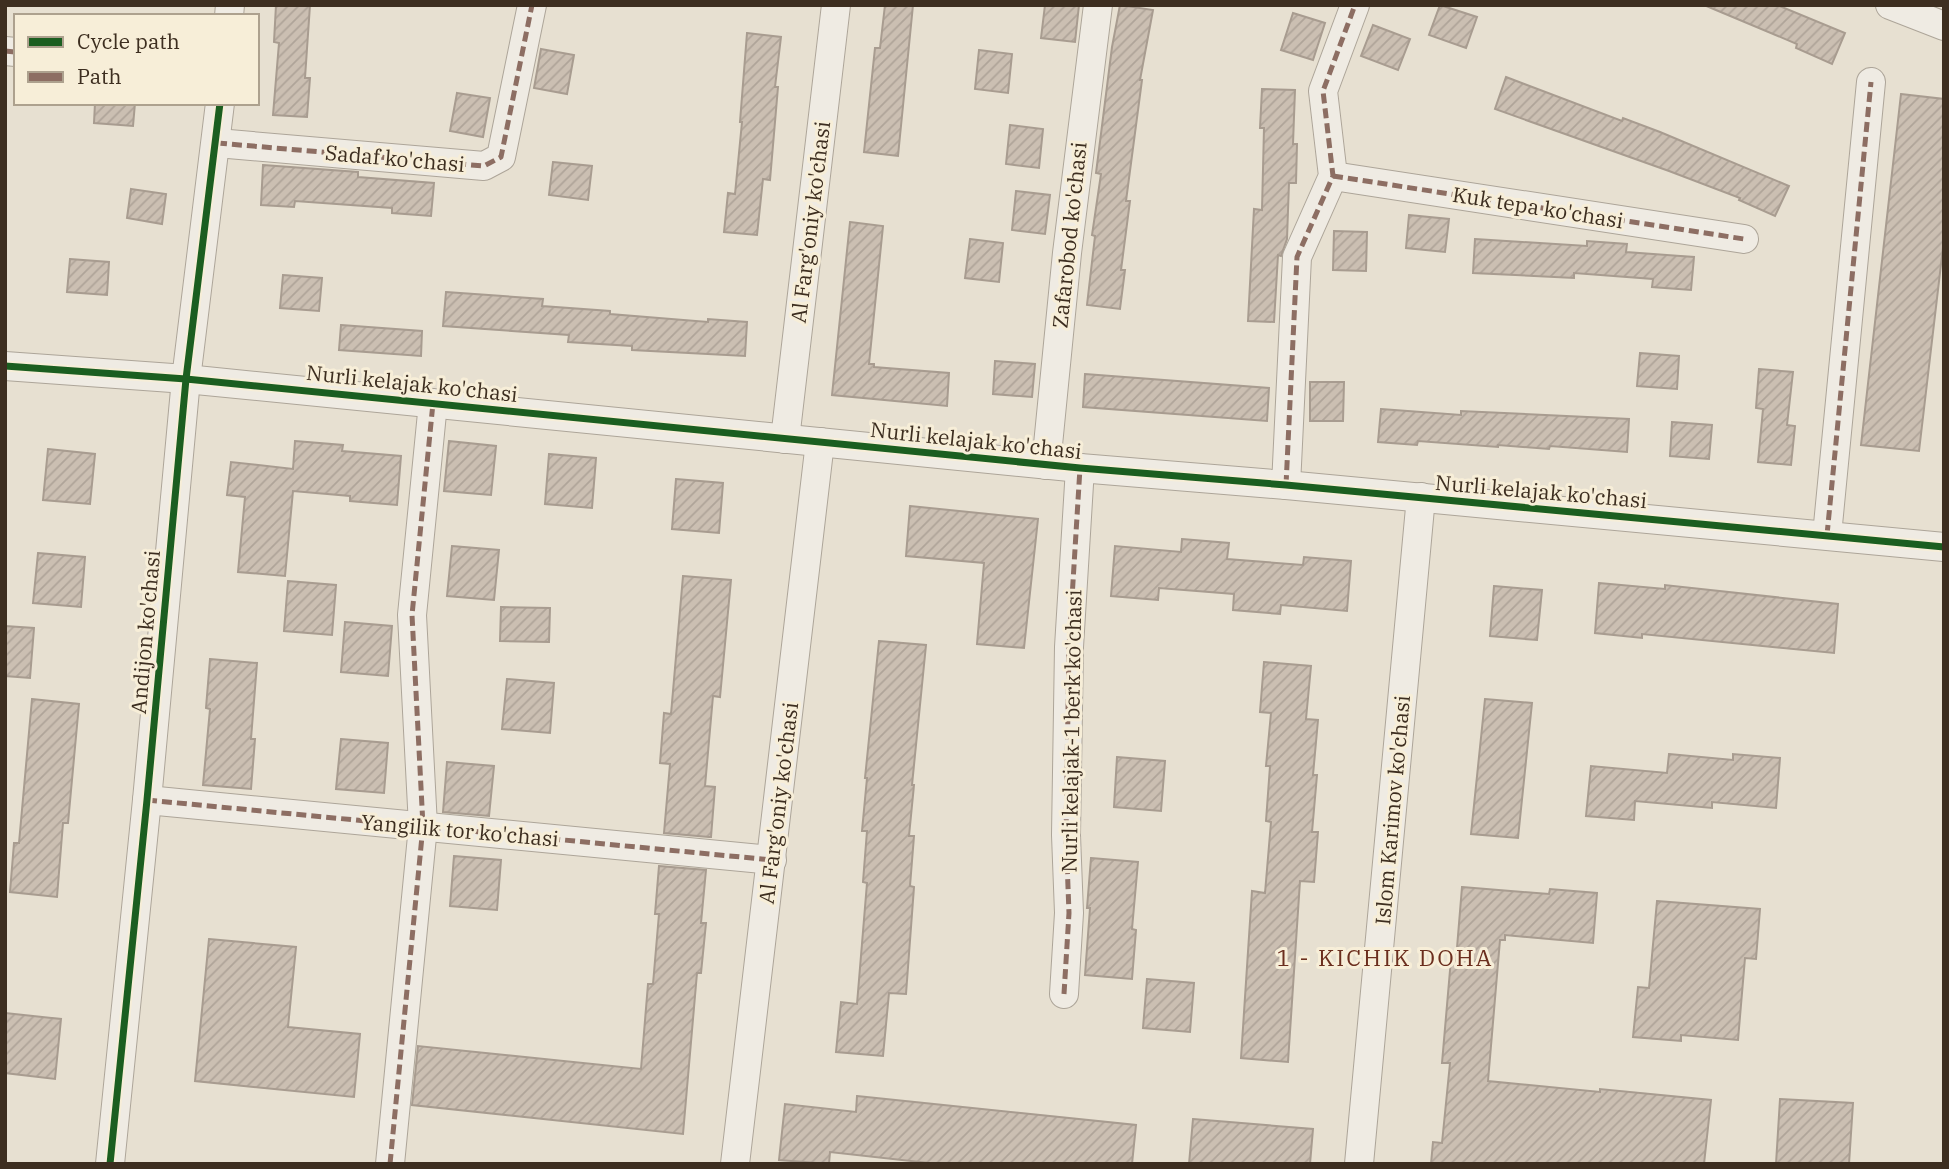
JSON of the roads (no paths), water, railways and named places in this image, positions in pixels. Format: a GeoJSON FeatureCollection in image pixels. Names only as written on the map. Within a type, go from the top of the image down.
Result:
{"type":"FeatureCollection","features":[{"type":"Feature","properties":{"kind":"street","name":"Sadaf ko'chasi"},"geometry":{"type":"LineString","coordinates":[[217,143],[484,166],[501,157],[532,5]]}},
{"type":"Feature","properties":{"kind":"street","name":"Al Farg'oniy ko'chasi"},"geometry":{"type":"LineString","coordinates":[[785,439],[836,5]]}},
{"type":"Feature","properties":{"kind":"street","name":"Zafarobod ko'chasi"},"geometry":{"type":"LineString","coordinates":[[1046,465],[1067,253],[1098,5]]}},
{"type":"Feature","properties":{"kind":"street"},"geometry":{"type":"LineString","coordinates":[[1286,485],[1297,257],[1333,176],[1323,91],[1355,5]]}},
{"type":"Feature","properties":{"kind":"street"},"geometry":{"type":"LineString","coordinates":[[1890,5],[1944,26]]}},
{"type":"Feature","properties":{"kind":"street"},"geometry":{"type":"LineString","coordinates":[[1827,535],[1871,82]]}},
{"type":"Feature","properties":{"kind":"street","name":"Andijon ko'chasi"},"geometry":{"type":"LineString","coordinates":[[110,1164],[186,379],[220,105]]}},
{"type":"Feature","properties":{"kind":"street","name":"Kuk tepa ko'chasi"},"geometry":{"type":"LineString","coordinates":[[1333,176],[1744,239]]}},
{"type":"Feature","properties":{"kind":"street","name":"Nurli kelajak ko'chasi"},"geometry":{"type":"LineString","coordinates":[[5,366],[186,379],[1046,465],[1421,497],[1944,547]]}},
{"type":"Feature","properties":{"kind":"street"},"geometry":{"type":"LineString","coordinates":[[390,1164],[423,826],[412,615],[433,403]]}},
{"type":"Feature","properties":{"kind":"street","name":"Al Farg'oniy ko'chasi"},"geometry":{"type":"LineString","coordinates":[[734,1164],[820,442]]}},
{"type":"Feature","properties":{"kind":"street","name":"Nurli kelajak-1 berk ko'chasi"},"geometry":{"type":"LineString","coordinates":[[1064,994],[1069,913],[1066,835],[1069,648],[1080,468]]}},
{"type":"Feature","properties":{"kind":"street","name":"Islom Karimov ko'chasi"},"geometry":{"type":"LineString","coordinates":[[1359,1164],[1421,497]]}},
{"type":"Feature","properties":{"kind":"street","name":"Yangilik tor ko'chasi"},"geometry":{"type":"LineString","coordinates":[[147,800],[772,860]]}},
{"type":"Feature","properties":{"kind":"district","name":"1 - KICHIK DOHA"},"geometry":{"type":"Point","coordinates":[1385,957]}}]}
